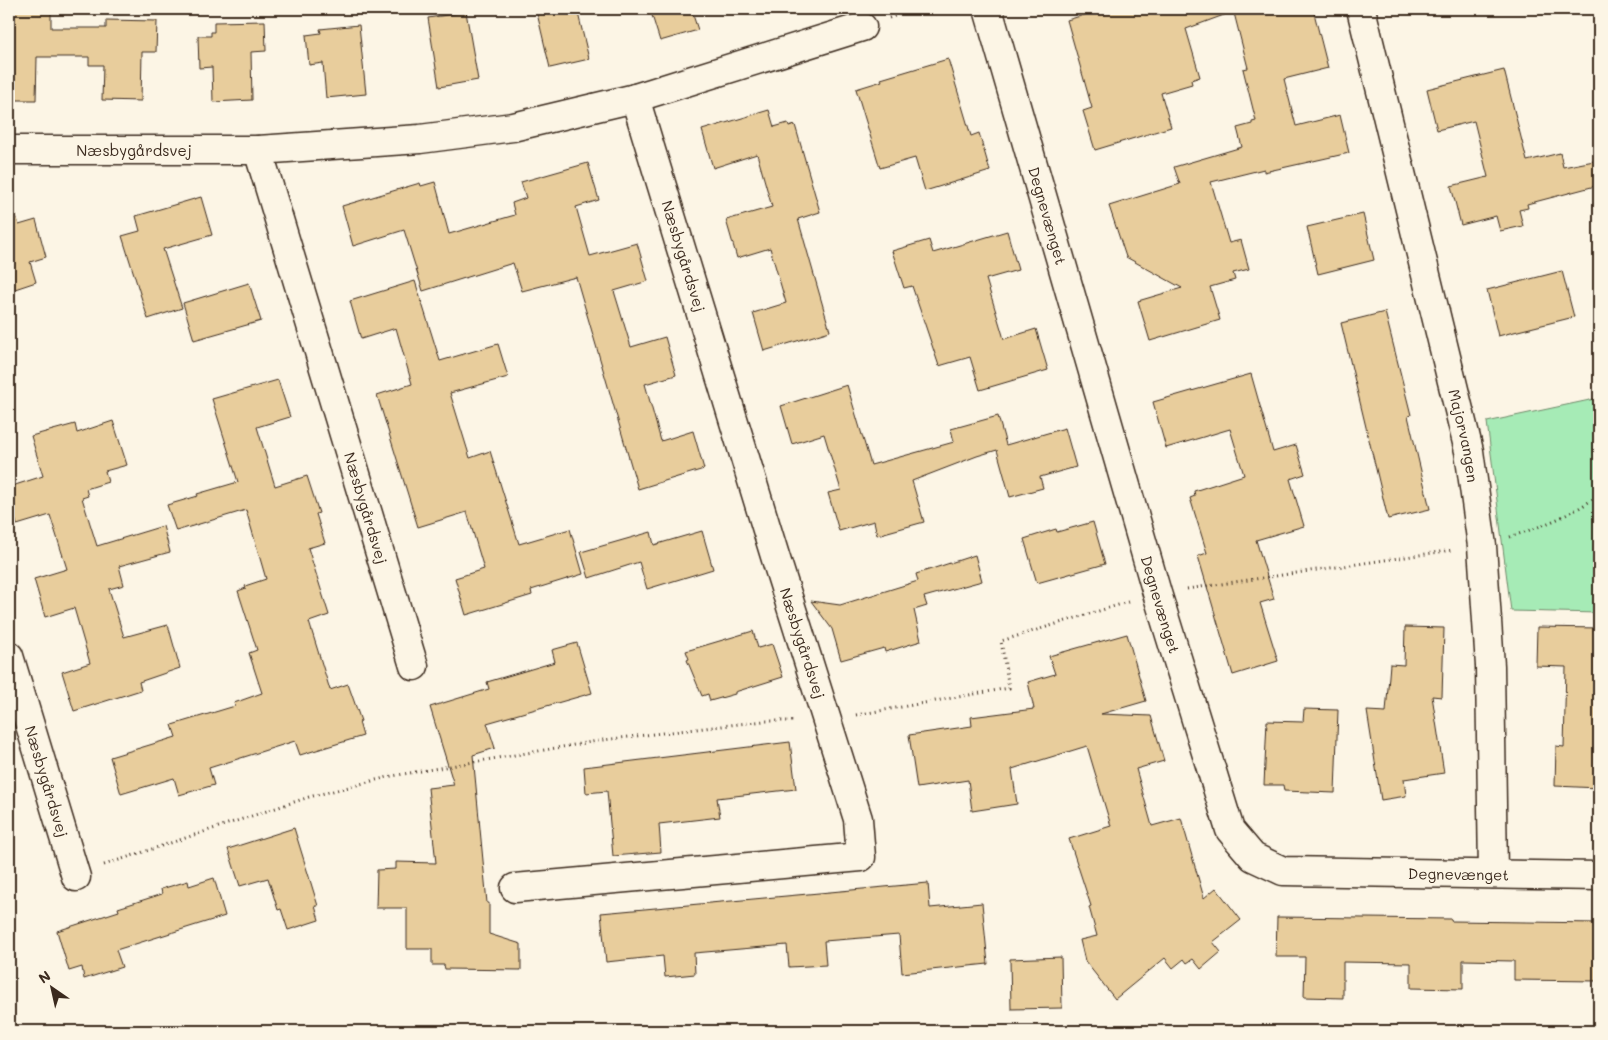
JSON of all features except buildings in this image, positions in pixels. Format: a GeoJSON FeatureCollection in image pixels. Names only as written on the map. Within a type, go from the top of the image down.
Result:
{"type":"FeatureCollection","features":[{"type":"Feature","properties":{"kind":"street","name":"Degnevænget"},"geometry":{"type":"LineString","coordinates":[[988,9],[1157,594],[1230,830],[1254,857],[1283,871],[1599,876]]}},
{"type":"Feature","properties":{"kind":"street","name":"Majorvangen"},"geometry":{"type":"LineString","coordinates":[[1360,9],[1469,451],[1482,546],[1490,666],[1493,874]]}},
{"type":"Feature","properties":{"kind":"street","name":"Næsbygårdsvej"},"geometry":{"type":"LineString","coordinates":[[9,150],[258,150],[420,139],[504,128],[635,98],[862,27]]}},
{"type":"Feature","properties":{"kind":"street","name":"Næsbygårdsvej"},"geometry":{"type":"LineString","coordinates":[[515,888],[861,857],[858,819],[775,556],[635,98]]}},
{"type":"Feature","properties":{"kind":"street","name":"Næsbygårdsvej"},"geometry":{"type":"LineString","coordinates":[[258,150],[414,666]]}},
{"type":"Feature","properties":{"kind":"street","name":"Næsbygårdsvej"},"geometry":{"type":"LineString","coordinates":[[9,656],[76,877]]}},
{"type":"Feature","properties":{"kind":"green space"},"geometry":{"type":"Polygon","coordinates":[[[1599,398],[1599,613],[1511,611],[1487,422],[1599,398]]]}}]}
